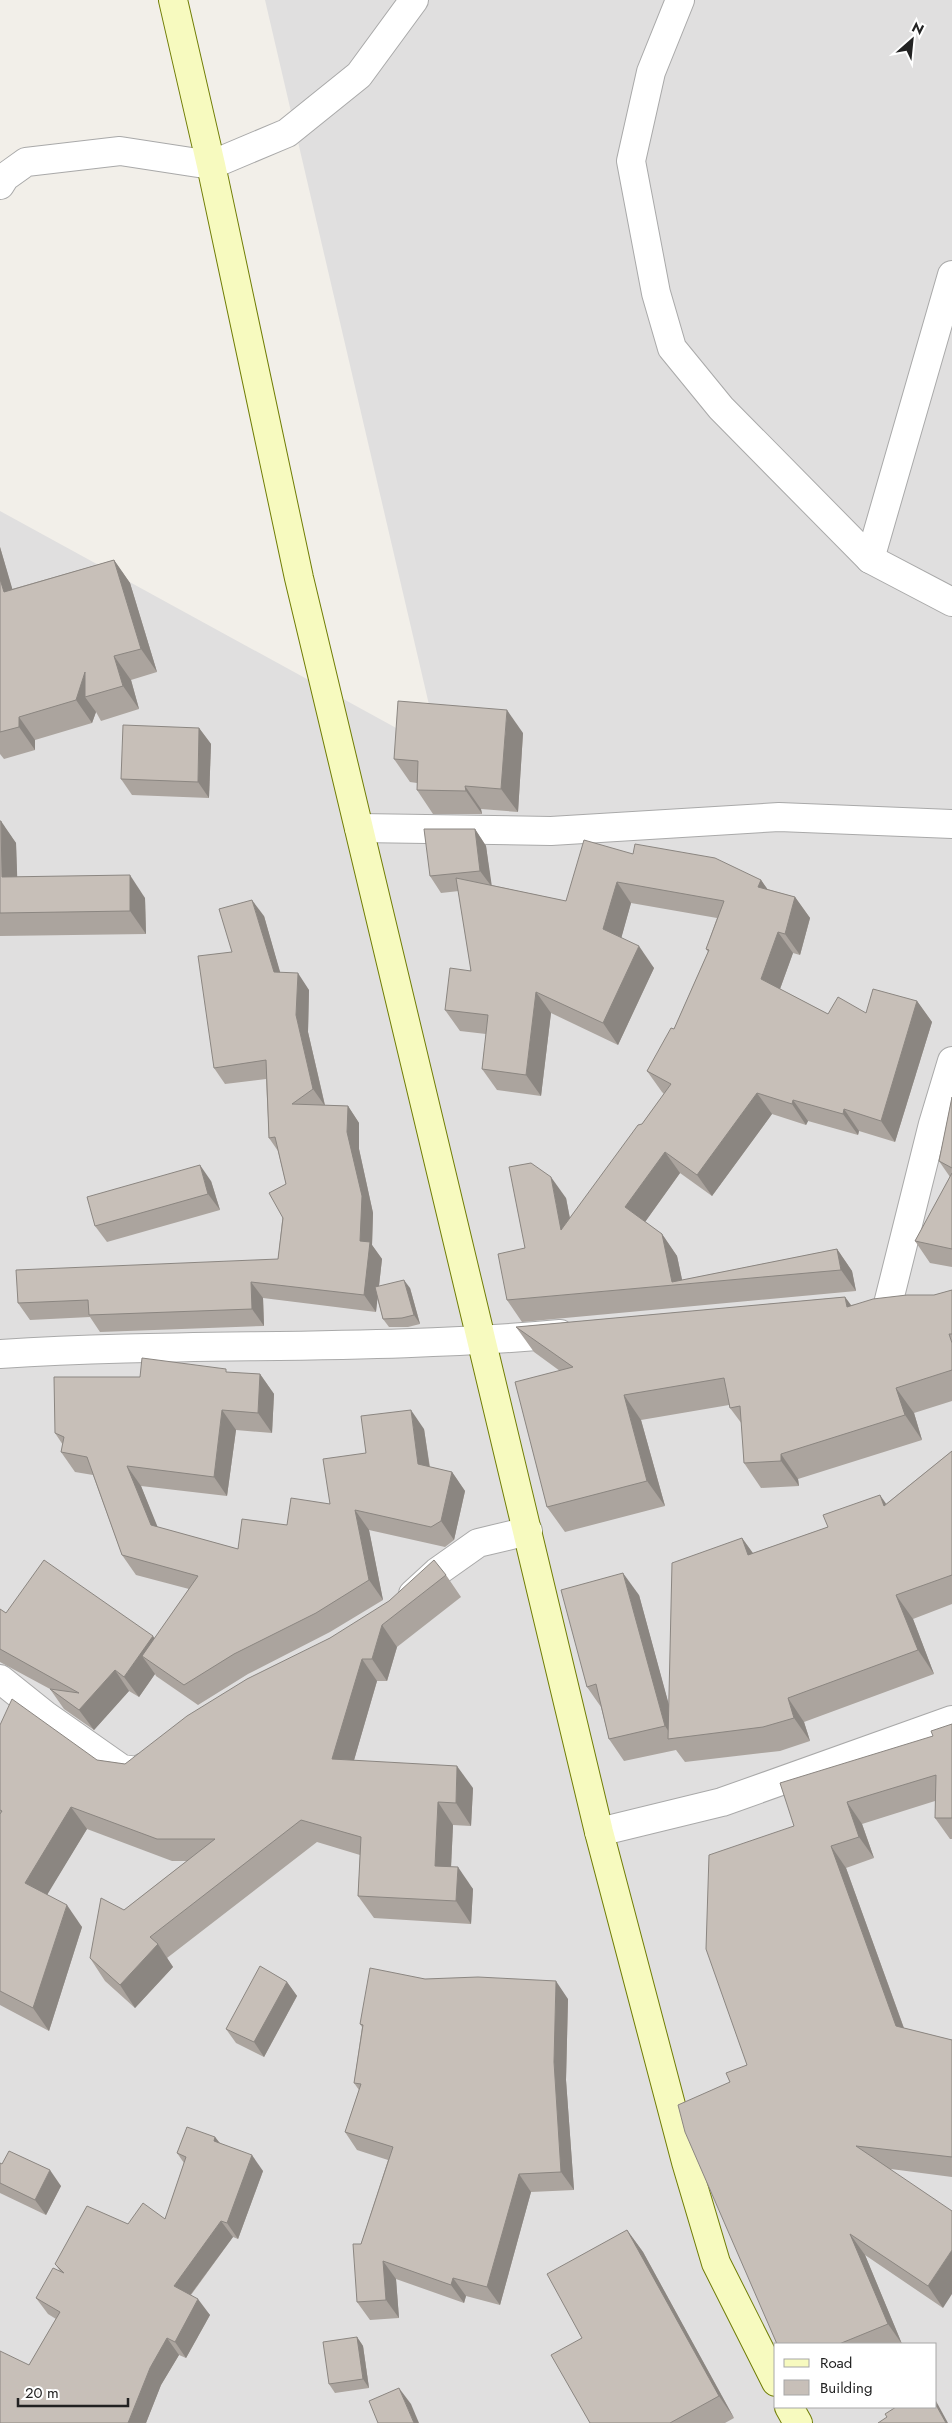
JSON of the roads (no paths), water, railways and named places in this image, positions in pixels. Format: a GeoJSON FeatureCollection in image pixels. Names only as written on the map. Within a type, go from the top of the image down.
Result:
{"type":"FeatureCollection","features":[{"type":"Feature","properties":{"kind":"main road"},"geometry":{"type":"LineString","coordinates":[[173,0],[211,165],[299,578],[599,1832],[686,2162],[716,2263],[774,2378]]}},
{"type":"Feature","properties":{"kind":"main road"},"geometry":{"type":"LineString","coordinates":[[790,2408],[798,2423]]}},
{"type":"Feature","properties":{"kind":"street"},"geometry":{"type":"LineString","coordinates":[[0,185],[5,177],[26,162],[120,151],[211,165],[287,133],[359,75],[414,0]]}},
{"type":"Feature","properties":{"kind":"street"},"geometry":{"type":"LineString","coordinates":[[680,0],[652,72],[631,161],[656,293],[672,348],[721,408],[870,559],[952,602]]}},
{"type":"Feature","properties":{"kind":"street"},"geometry":{"type":"LineString","coordinates":[[870,559],[952,275]]}},
{"type":"Feature","properties":{"kind":"street"},"geometry":{"type":"LineString","coordinates":[[359,828],[551,831],[779,817],[952,824]]}},
{"type":"Feature","properties":{"kind":"street"},"geometry":{"type":"LineString","coordinates":[[888,1304],[933,1124],[952,1061]]}},
{"type":"Feature","properties":{"kind":"street"},"geometry":{"type":"LineString","coordinates":[[859,1306],[916,1304]]}},
{"type":"Feature","properties":{"kind":"street"},"geometry":{"type":"LineString","coordinates":[[0,1354],[92,1348],[483,1341],[582,1332]]}},
{"type":"Feature","properties":{"kind":"street"},"geometry":{"type":"LineString","coordinates":[[396,1610],[438,1572],[478,1543],[528,1531]]}},
{"type":"Feature","properties":{"kind":"street"},"geometry":{"type":"LineString","coordinates":[[0,1679],[45,1715],[122,1769],[138,1771],[162,1753]]}},
{"type":"Feature","properties":{"kind":"street"},"geometry":{"type":"LineString","coordinates":[[599,1832],[722,1802],[952,1720]]}}]}
